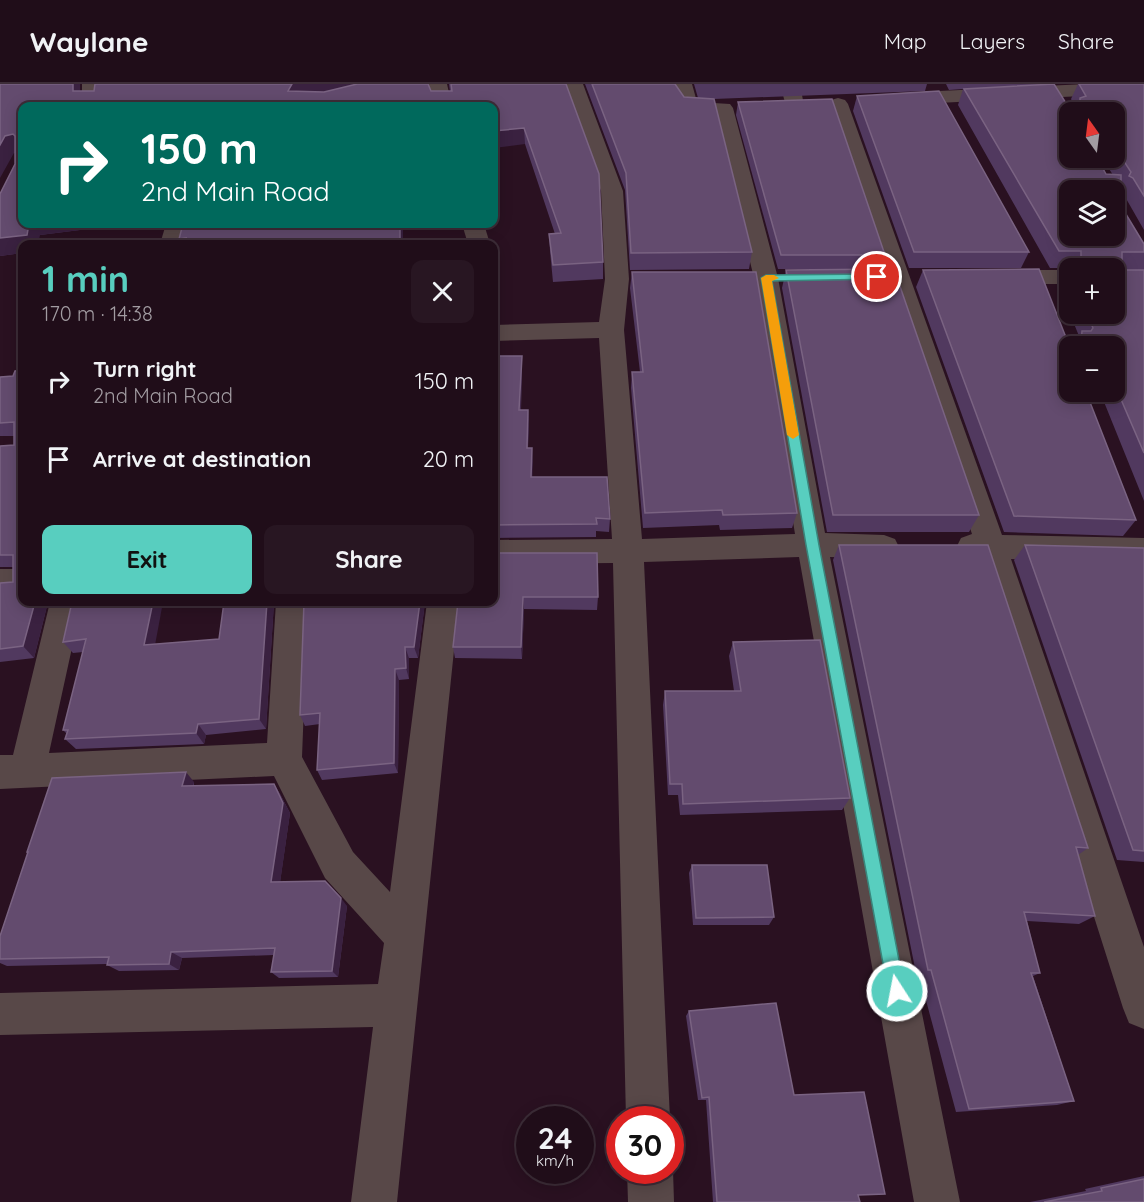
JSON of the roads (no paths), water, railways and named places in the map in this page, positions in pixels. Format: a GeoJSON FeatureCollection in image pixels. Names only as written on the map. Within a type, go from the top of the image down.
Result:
{"type":"FeatureCollection","features":[{"type":"Feature","properties":{"kind":"street"},"geometry":{"type":"LineString","coordinates":[[91,102],[92,84]]}},
{"type":"Feature","properties":{"kind":"street"},"geometry":{"type":"LineString","coordinates":[[437,84],[442,102]]}},
{"type":"Feature","properties":{"kind":"street"},"geometry":{"type":"LineString","coordinates":[[573,84],[612,191],[629,279],[611,330],[628,551],[648,1106]]}},
{"type":"Feature","properties":{"kind":"street"},"geometry":{"type":"LineString","coordinates":[[682,84],[684,98],[691,108],[732,108],[766,278],[812,545],[937,1202]]}},
{"type":"Feature","properties":{"kind":"street"},"geometry":{"type":"LineString","coordinates":[[790,84],[794,106]]}},
{"type":"Feature","properties":{"kind":"street"},"geometry":{"type":"LineString","coordinates":[[884,100],[938,90],[1144,87]]}},
{"type":"Feature","properties":{"kind":"street"},"geometry":{"type":"LineString","coordinates":[[1052,88],[1060,102]]}},
{"type":"Feature","properties":{"kind":"street"},"geometry":{"type":"LineString","coordinates":[[938,90],[952,116]]}},
{"type":"Feature","properties":{"kind":"street"},"geometry":{"type":"LineString","coordinates":[[774,106],[861,102]]}},
{"type":"Feature","properties":{"kind":"street"},"geometry":{"type":"LineString","coordinates":[[838,104],[900,277],[1144,1008]]}},
{"type":"Feature","properties":{"kind":"street"},"geometry":{"type":"LineString","coordinates":[[970,277],[1059,277]]}},
{"type":"Feature","properties":{"kind":"street"},"geometry":{"type":"LineString","coordinates":[[498,333],[611,330]]}},
{"type":"Feature","properties":{"kind":"street"},"geometry":{"type":"LineString","coordinates":[[944,546],[1141,540]]}},
{"type":"Feature","properties":{"kind":"street"},"geometry":{"type":"LineString","coordinates":[[498,552],[628,551],[812,545],[909,546]]}},
{"type":"Feature","properties":{"kind":"street"},"geometry":{"type":"LineString","coordinates":[[0,582],[18,581]]}},
{"type":"Feature","properties":{"kind":"street"},"geometry":{"type":"LineString","coordinates":[[65,606],[13,771],[284,759]]}},
{"type":"Feature","properties":{"kind":"street"},"geometry":{"type":"LineString","coordinates":[[292,606],[284,759],[339,865],[405,938]]}},
{"type":"Feature","properties":{"kind":"street"},"geometry":{"type":"LineString","coordinates":[[374,1202],[443,606]]}},
{"type":"Feature","properties":{"kind":"street"},"geometry":{"type":"LineString","coordinates":[[0,1014],[398,1005]]}},
{"type":"Feature","properties":{"kind":"street"},"geometry":{"type":"LineString","coordinates":[[650,1184],[651,1202]]}}]}
